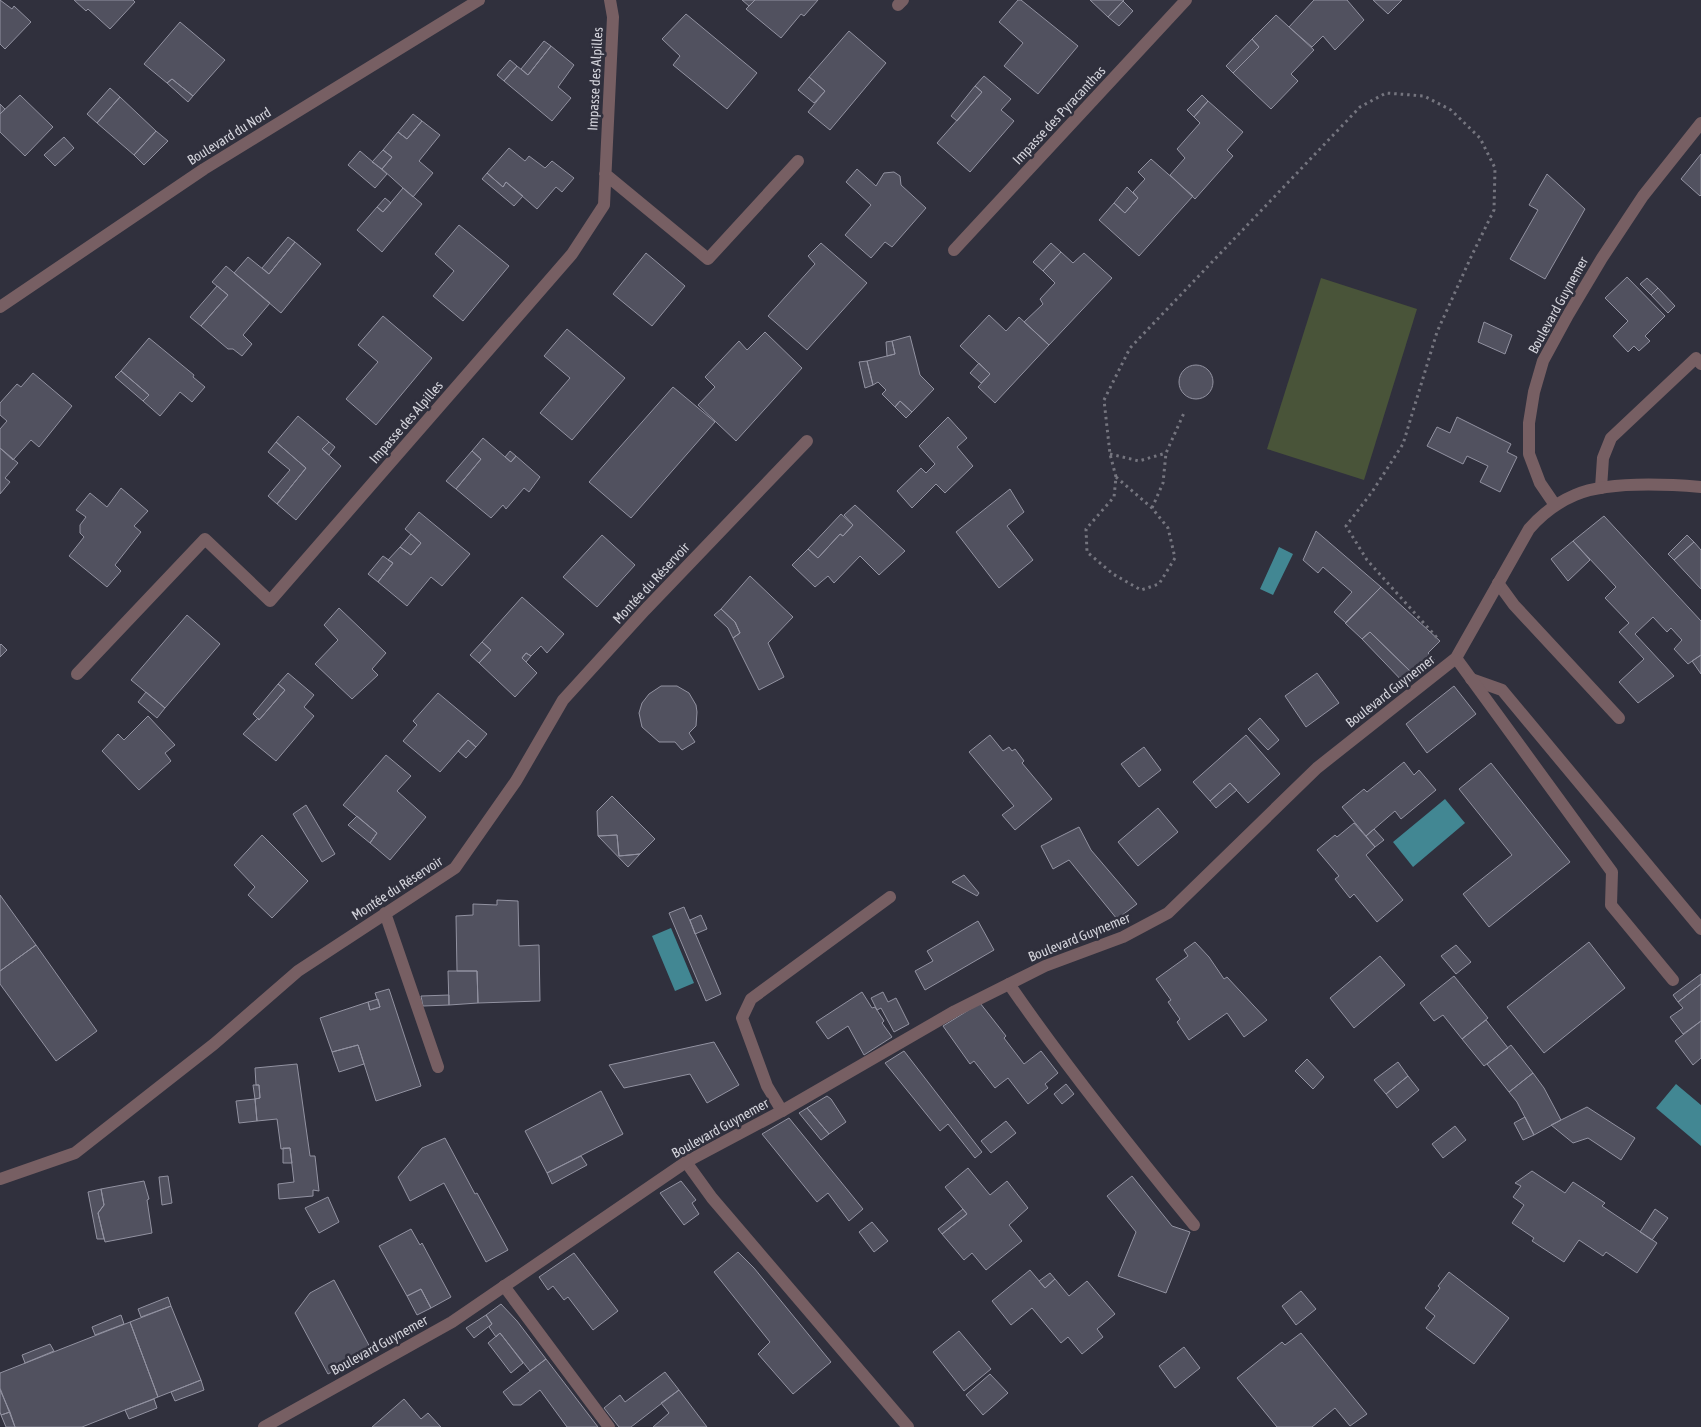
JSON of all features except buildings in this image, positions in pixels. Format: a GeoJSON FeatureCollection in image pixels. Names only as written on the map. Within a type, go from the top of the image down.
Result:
{"type":"FeatureCollection","features":[{"type":"Feature","properties":{"kind":"street","name":"Boulevard du Nord"},"geometry":{"type":"LineString","coordinates":[[0,307],[204,169],[479,0]]}},
{"type":"Feature","properties":{"kind":"street","name":"Impasse des Alpilles"},"geometry":{"type":"LineString","coordinates":[[77,674],[205,539],[270,601],[572,254],[604,205],[613,17],[610,0]]}},
{"type":"Feature","properties":{"kind":"street","name":"Impasse des Pyracanthas"},"geometry":{"type":"LineString","coordinates":[[954,250],[1186,0]]}},
{"type":"Feature","properties":{"kind":"street","name":"Boulevard Guynemer"},"geometry":{"type":"LineString","coordinates":[[266,1426],[452,1322],[686,1162],[782,1111],[955,1011],[1045,966],[1123,937],[1168,913],[1317,768],[1456,658],[1529,529],[1543,514],[1556,505],[1540,483],[1528,454],[1529,423],[1534,392],[1543,361],[1602,258],[1643,196],[1701,123]]}},
{"type":"Feature","properties":{"kind":"street"},"geometry":{"type":"LineString","coordinates":[[605,174],[708,260],[798,161]]}},
{"type":"Feature","properties":{"kind":"street"},"geometry":{"type":"LineString","coordinates":[[1601,488],[1603,458],[1611,438],[1696,358],[1701,364]]}},
{"type":"Feature","properties":{"kind":"street","name":"Montée du Réservoir"},"geometry":{"type":"LineString","coordinates":[[0,1179],[75,1153],[214,1044],[298,972],[455,868],[516,781],[563,700],[645,610],[807,441]]}},
{"type":"Feature","properties":{"kind":"street"},"geometry":{"type":"LineString","coordinates":[[1556,505],[1576,494],[1601,488],[1660,484],[1701,487]]}},
{"type":"Feature","properties":{"kind":"street"},"geometry":{"type":"LineString","coordinates":[[1498,583],[1514,605],[1619,718]]}},
{"type":"Feature","properties":{"kind":"street"},"geometry":{"type":"LineString","coordinates":[[1456,658],[1612,872],[1611,905],[1673,980]]}},
{"type":"Feature","properties":{"kind":"street"},"geometry":{"type":"LineString","coordinates":[[1471,679],[1502,690],[1701,930]]}},
{"type":"Feature","properties":{"kind":"street"},"geometry":{"type":"LineString","coordinates":[[782,1111],[767,1086],[742,1018],[751,999],[890,897]]}},
{"type":"Feature","properties":{"kind":"street"},"geometry":{"type":"LineString","coordinates":[[385,913],[438,1067]]}},
{"type":"Feature","properties":{"kind":"street"},"geometry":{"type":"LineString","coordinates":[[1009,984],[1138,1158],[1194,1225]]}},
{"type":"Feature","properties":{"kind":"street"},"geometry":{"type":"LineString","coordinates":[[686,1162],[712,1198],[908,1427]]}},
{"type":"Feature","properties":{"kind":"street"},"geometry":{"type":"LineString","coordinates":[[504,1286],[609,1427]]}},
{"type":"Feature","properties":{"kind":"path"},"geometry":{"type":"LineString","coordinates":[[1116,477],[1152,508],[1168,528],[1175,558],[1159,584],[1141,590],[1113,574],[1087,552],[1086,529],[1114,497],[1116,477],[1110,454],[1104,400],[1130,348],[1360,107],[1386,93],[1424,96],[1452,110],[1480,138],[1495,168],[1494,210],[1470,257],[1437,332],[1403,444],[1372,492],[1346,526],[1367,560],[1456,658]]}},
{"type":"Feature","properties":{"kind":"path"},"geometry":{"type":"LineString","coordinates":[[1152,508],[1163,483],[1166,453],[1184,413]]}},
{"type":"Feature","properties":{"kind":"path"},"geometry":{"type":"LineString","coordinates":[[1110,454],[1139,461],[1166,453]]}},
{"type":"Feature","properties":{"kind":"green space"},"geometry":{"type":"Polygon","coordinates":[[[1321,278],[1417,309],[1364,480],[1267,449],[1321,278]]]}},
{"type":"Feature","properties":{"kind":"water"},"geometry":{"type":"Polygon","coordinates":[[[1279,547],[1293,554],[1273,595],[1260,589],[1279,547]]]}},
{"type":"Feature","properties":{"kind":"water"},"geometry":{"type":"Polygon","coordinates":[[[1445,799],[1465,823],[1413,867],[1393,842],[1445,799]]]}},
{"type":"Feature","properties":{"kind":"water"},"geometry":{"type":"Polygon","coordinates":[[[671,928],[694,983],[675,991],[652,936],[671,928]]]}},
{"type":"Feature","properties":{"kind":"water"},"geometry":{"type":"Polygon","coordinates":[[[1676,1084],[1701,1105],[1701,1146],[1656,1108],[1676,1084]]]}}]}
